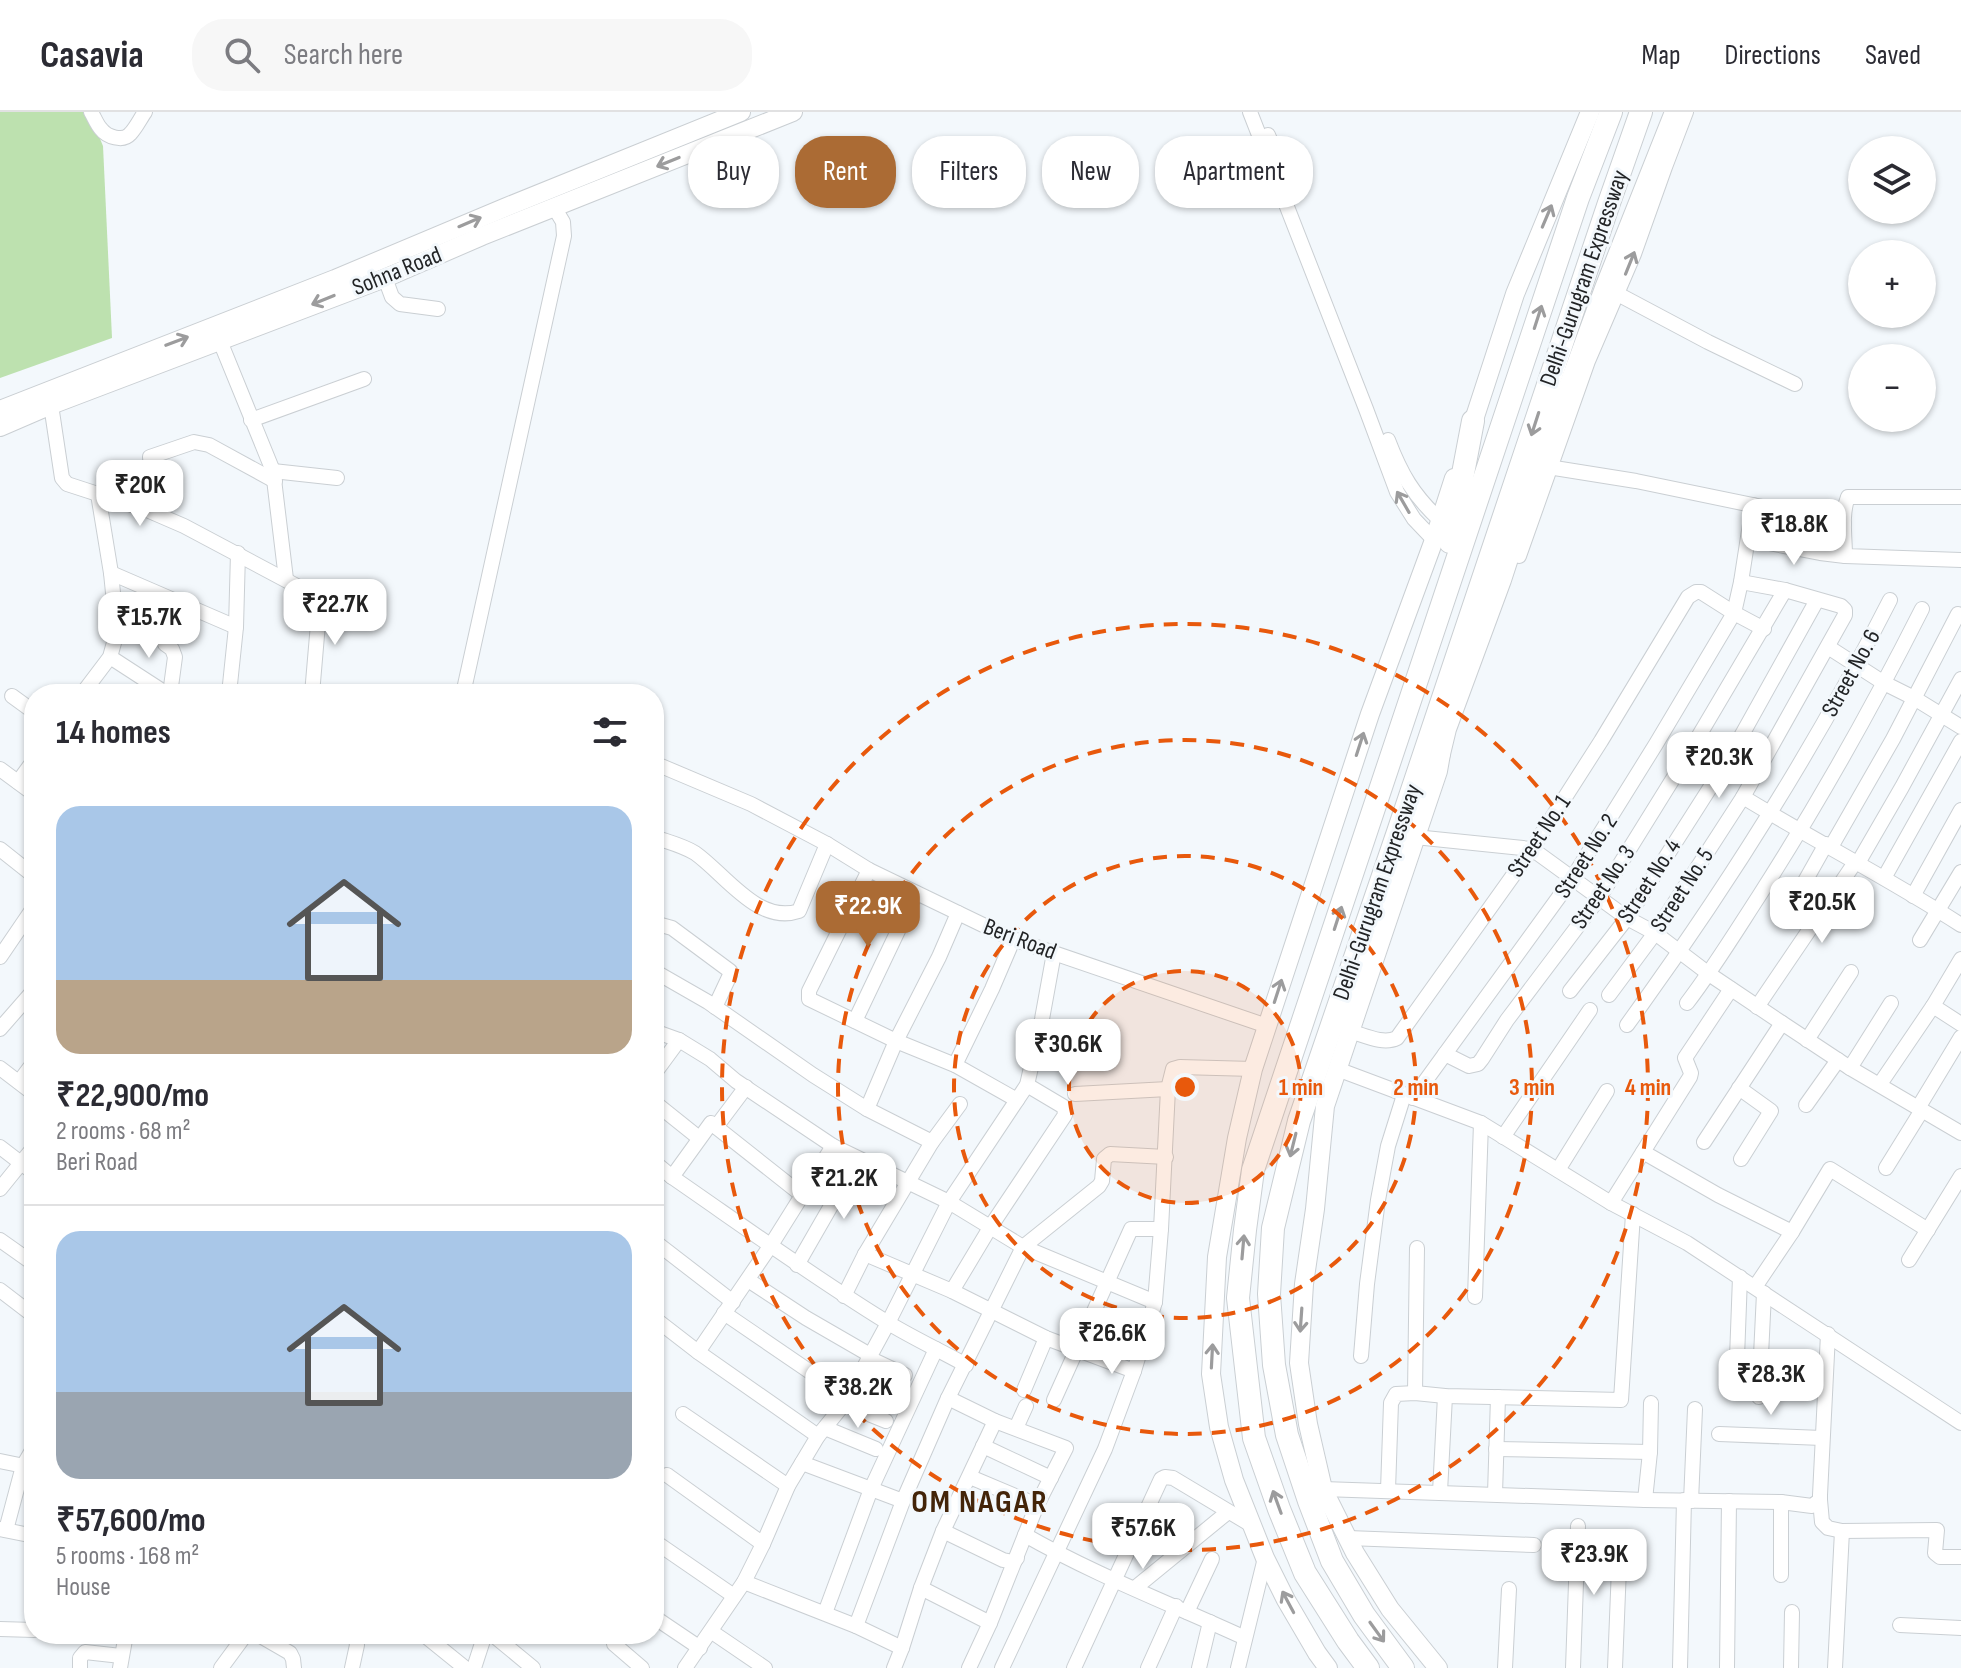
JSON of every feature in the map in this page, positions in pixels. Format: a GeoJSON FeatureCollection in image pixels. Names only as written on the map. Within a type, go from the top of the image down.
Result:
{"type":"FeatureCollection","features":[{"type":"Feature","properties":{"kind":"highway","name":"Delhi-Gurugram Expressway"},"geometry":{"type":"LineString","coordinates":[[1368,1668],[1305,1573],[1254,1438],[1238,1298],[1253,1170],[1578,198],[1611,112]]}},
{"type":"Feature","properties":{"kind":"highway","name":"Delhi-Gurugram Expressway"},"geometry":{"type":"LineString","coordinates":[[1403,1668],[1364,1615],[1332,1561],[1284,1421],[1274,1365],[1269,1294],[1273,1228],[1299,1121],[1641,112]]}},
{"type":"Feature","properties":{"kind":"highway"},"geometry":{"type":"LineString","coordinates":[[1398,736],[1409,672],[1453,533],[1473,421]]}},
{"type":"Feature","properties":{"kind":"main road","name":"Sohna Road"},"geometry":{"type":"LineString","coordinates":[[0,427],[335,279],[741,112]]}},
{"type":"Feature","properties":{"kind":"main road","name":"Sohna Road"},"geometry":{"type":"LineString","coordinates":[[0,410],[149,360],[220,341],[385,278],[793,112]]}},
{"type":"Feature","properties":{"kind":"main road"},"geometry":{"type":"LineString","coordinates":[[1328,1668],[1286,1600],[1265,1558],[1234,1480],[1219,1427],[1211,1374],[1217,1257],[1237,1138],[1253,1069],[1370,714],[1434,540],[1515,294],[1590,112]]}},
{"type":"Feature","properties":{"kind":"main road"},"geometry":{"type":"LineString","coordinates":[[1438,1668],[1390,1609],[1348,1538],[1323,1489],[1308,1424],[1299,1363],[1303,1295],[1325,1106],[1438,771],[1447,729],[1674,112]]}},
{"type":"Feature","properties":{"kind":"main road"},"geometry":{"type":"LineString","coordinates":[[1414,784],[1441,754]]}},
{"type":"Feature","properties":{"kind":"street"},"geometry":{"type":"LineString","coordinates":[[91,112],[101,130],[108,135],[125,137],[130,135],[145,112]]}},
{"type":"Feature","properties":{"kind":"street"},"geometry":{"type":"LineString","coordinates":[[1250,112],[1397,492],[1414,519],[1434,540]]}},
{"type":"Feature","properties":{"kind":"street"},"geometry":{"type":"LineString","coordinates":[[1259,112],[1400,470],[1421,502],[1440,520]]}},
{"type":"Feature","properties":{"kind":"street"},"geometry":{"type":"LineString","coordinates":[[1686,112],[1634,254],[1611,290],[1795,384]]}},
{"type":"Feature","properties":{"kind":"street"},"geometry":{"type":"LineString","coordinates":[[465,684],[564,236],[563,222],[554,207]]}},
{"type":"Feature","properties":{"kind":"street"},"geometry":{"type":"LineString","coordinates":[[385,278],[392,297],[400,304],[438,309]]}},
{"type":"Feature","properties":{"kind":"street"},"geometry":{"type":"LineString","coordinates":[[220,341],[274,476],[286,579]]}},
{"type":"Feature","properties":{"kind":"street"},"geometry":{"type":"LineString","coordinates":[[251,420],[364,379]]}},
{"type":"Feature","properties":{"kind":"street"},"geometry":{"type":"LineString","coordinates":[[51,405],[62,478],[67,484],[155,513],[238,553],[310,593],[318,602],[319,612],[313,684]]}},
{"type":"Feature","properties":{"kind":"street"},"geometry":{"type":"LineString","coordinates":[[155,513],[150,457],[194,442],[209,445],[274,476],[337,478]]}},
{"type":"Feature","properties":{"kind":"street"},"geometry":{"type":"LineString","coordinates":[[1545,466],[1636,481],[1844,524]]}},
{"type":"Feature","properties":{"kind":"street"},"geometry":{"type":"LineString","coordinates":[[90,684],[110,657],[117,632],[98,494]]}},
{"type":"Feature","properties":{"kind":"street"},"geometry":{"type":"LineString","coordinates":[[1845,556],[1845,501],[1848,497],[1961,497]]}},
{"type":"Feature","properties":{"kind":"street","name":"Street No. 2"},"geometry":{"type":"LineString","coordinates":[[1361,1356],[1378,1200],[1388,1146],[1408,1096],[1445,1054],[1572,879],[1734,613],[1753,505]]}},
{"type":"Feature","properties":{"kind":"street"},"geometry":{"type":"LineString","coordinates":[[1748,539],[1845,556],[1961,560]]}},
{"type":"Feature","properties":{"kind":"street"},"geometry":{"type":"LineString","coordinates":[[230,684],[236,627],[238,553]]}},
{"type":"Feature","properties":{"kind":"street"},"geometry":{"type":"LineString","coordinates":[[111,573],[236,627]]}},
{"type":"Feature","properties":{"kind":"street"},"geometry":{"type":"LineString","coordinates":[[1741,582],[1817,600]]}},
{"type":"Feature","properties":{"kind":"street","name":"Street No. 3"},"geometry":{"type":"LineString","coordinates":[[1445,1054],[1469,1066],[1478,1064],[1507,1020],[1599,898],[1785,590]]}},
{"type":"Feature","properties":{"kind":"street","name":"Street No. 1"},"geometry":{"type":"LineString","coordinates":[[1349,1031],[1382,1041],[1397,1038],[1532,849],[1688,597],[1701,592],[1734,613]]}},
{"type":"Feature","properties":{"kind":"street","name":"Street No. 5"},"geometry":{"type":"LineString","coordinates":[[1609,995],[1655,933],[1743,797],[1845,615],[1843,607],[1817,600]]}},
{"type":"Feature","properties":{"kind":"street","name":"Street No. 4"},"geometry":{"type":"LineString","coordinates":[[1570,991],[1627,918],[1729,758],[1817,600]]}},
{"type":"Feature","properties":{"kind":"street","name":"Street No. 6"},"geometry":{"type":"LineString","coordinates":[[1627,1025],[1680,952],[1771,814],[1857,665],[1890,600]]}},
{"type":"Feature","properties":{"kind":"street"},"geometry":{"type":"LineString","coordinates":[[1687,1003],[1801,831],[1922,609]]}},
{"type":"Feature","properties":{"kind":"street"},"geometry":{"type":"LineString","coordinates":[[1734,613],[1764,629]]}},
{"type":"Feature","properties":{"kind":"street"},"geometry":{"type":"LineString","coordinates":[[1795,899],[1893,739],[1958,614]]}},
{"type":"Feature","properties":{"kind":"street"},"geometry":{"type":"LineString","coordinates":[[165,644],[172,649],[175,657],[166,684]]}},
{"type":"Feature","properties":{"kind":"street"},"geometry":{"type":"LineString","coordinates":[[1828,647],[1961,727]]}},
{"type":"Feature","properties":{"kind":"street"},"geometry":{"type":"LineString","coordinates":[[110,657],[150,684]]}},
{"type":"Feature","properties":{"kind":"street"},"geometry":{"type":"LineString","coordinates":[[1757,1007],[1857,862],[1961,679]]}},
{"type":"Feature","properties":{"kind":"street"},"geometry":{"type":"LineString","coordinates":[[12,696],[24,705]]}},
{"type":"Feature","properties":{"kind":"street"},"geometry":{"type":"LineString","coordinates":[[1884,878],[1961,741]]}},
{"type":"Feature","properties":{"kind":"street","name":"Beri Road"},"geometry":{"type":"LineString","coordinates":[[664,767],[751,804],[869,870],[1013,940],[1267,1026]]}},
{"type":"Feature","properties":{"kind":"street"},"geometry":{"type":"LineString","coordinates":[[0,769],[24,786]]}},
{"type":"Feature","properties":{"kind":"street"},"geometry":{"type":"LineString","coordinates":[[18,782],[24,774]]}},
{"type":"Feature","properties":{"kind":"street"},"geometry":{"type":"LineString","coordinates":[[1743,797],[1961,925]]}},
{"type":"Feature","properties":{"kind":"street"},"geometry":{"type":"LineString","coordinates":[[1913,896],[1961,810]]}},
{"type":"Feature","properties":{"kind":"street"},"geometry":{"type":"LineString","coordinates":[[1415,837],[1532,849],[1627,918],[1655,933],[1709,974],[1807,1040],[1960,1130]]}},
{"type":"Feature","properties":{"kind":"street"},"geometry":{"type":"LineString","coordinates":[[664,840],[696,854],[765,910],[790,914],[799,911],[827,844]]}},
{"type":"Feature","properties":{"kind":"street"},"geometry":{"type":"LineString","coordinates":[[0,849],[24,868]]}},
{"type":"Feature","properties":{"kind":"street"},"geometry":{"type":"LineString","coordinates":[[869,870],[809,991],[811,1001],[955,1065],[1017,1100]]}},
{"type":"Feature","properties":{"kind":"street"},"geometry":{"type":"LineString","coordinates":[[1920,940],[1961,872]]}},
{"type":"Feature","properties":{"kind":"street"},"geometry":{"type":"LineString","coordinates":[[855,1021],[916,893]]}},
{"type":"Feature","properties":{"kind":"street"},"geometry":{"type":"LineString","coordinates":[[867,1109],[958,913]]}},
{"type":"Feature","properties":{"kind":"street"},"geometry":{"type":"LineString","coordinates":[[0,957],[17,940],[24,926]]}},
{"type":"Feature","properties":{"kind":"street"},"geometry":{"type":"LineString","coordinates":[[664,926],[672,928],[730,971],[715,1007]]}},
{"type":"Feature","properties":{"kind":"street"},"geometry":{"type":"LineString","coordinates":[[0,927],[17,940]]}},
{"type":"Feature","properties":{"kind":"street"},"geometry":{"type":"LineString","coordinates":[[955,1065],[1013,940]]}},
{"type":"Feature","properties":{"kind":"street"},"geometry":{"type":"LineString","coordinates":[[685,1668],[744,1582],[788,1486],[846,1400],[949,1202],[1027,1085],[1054,953]]}},
{"type":"Feature","properties":{"kind":"street"},"geometry":{"type":"LineString","coordinates":[[1880,1084],[1961,959]]}},
{"type":"Feature","properties":{"kind":"street"},"geometry":{"type":"LineString","coordinates":[[1807,1040],[1851,972]]}},
{"type":"Feature","properties":{"kind":"street"},"geometry":{"type":"LineString","coordinates":[[664,977],[715,1007],[867,1109],[932,1142]]}},
{"type":"Feature","properties":{"kind":"street"},"geometry":{"type":"LineString","coordinates":[[1611,1203],[1690,1077],[1685,1058],[1731,989]]}},
{"type":"Feature","properties":{"kind":"street"},"geometry":{"type":"LineString","coordinates":[[0,1029],[24,1001]]}},
{"type":"Feature","properties":{"kind":"street"},"geometry":{"type":"LineString","coordinates":[[1806,1105],[1844,1064],[1891,1003]]}},
{"type":"Feature","properties":{"kind":"street"},"geometry":{"type":"LineString","coordinates":[[1933,1006],[1961,1024]]}},
{"type":"Feature","properties":{"kind":"street"},"geometry":{"type":"LineString","coordinates":[[1503,1137],[1590,1010]]}},
{"type":"Feature","properties":{"kind":"street"},"geometry":{"type":"LineString","coordinates":[[1704,1142],[1782,1023]]}},
{"type":"Feature","properties":{"kind":"street"},"geometry":{"type":"LineString","coordinates":[[664,1035],[710,1059],[833,1146],[949,1202],[1023,1247],[1155,1302]]}},
{"type":"Feature","properties":{"kind":"street"},"geometry":{"type":"LineString","coordinates":[[1886,1168],[1961,1037]]}},
{"type":"Feature","properties":{"kind":"street"},"geometry":{"type":"LineString","coordinates":[[664,1060],[679,1040]]}},
{"type":"Feature","properties":{"kind":"street"},"geometry":{"type":"LineString","coordinates":[[0,1068],[24,1086]]}},
{"type":"Feature","properties":{"kind":"street"},"geometry":{"type":"LineString","coordinates":[[1002,1668],[1105,1449],[1155,1302],[1168,1089],[1172,1073],[1176,1068],[1253,1069]]}},
{"type":"Feature","properties":{"kind":"street"},"geometry":{"type":"LineString","coordinates":[[1337,1069],[1481,1123],[1611,1203],[1687,1243],[1961,1423]]}},
{"type":"Feature","properties":{"kind":"street"},"geometry":{"type":"LineString","coordinates":[[19,1082],[24,1075]]}},
{"type":"Feature","properties":{"kind":"street"},"geometry":{"type":"LineString","coordinates":[[952,1291],[1065,1115],[1064,1107],[1027,1085]]}},
{"type":"Feature","properties":{"kind":"street"},"geometry":{"type":"LineString","coordinates":[[716,1127],[746,1087]]}},
{"type":"Feature","properties":{"kind":"street"},"geometry":{"type":"LineString","coordinates":[[1739,1088],[1771,1111],[1741,1159]]}},
{"type":"Feature","properties":{"kind":"street"},"geometry":{"type":"LineString","coordinates":[[1075,1094],[1168,1089]]}},
{"type":"Feature","properties":{"kind":"street"},"geometry":{"type":"LineString","coordinates":[[1558,1170],[1607,1091]]}},
{"type":"Feature","properties":{"kind":"street"},"geometry":{"type":"LineString","coordinates":[[844,1296],[907,1182],[960,1104]]}},
{"type":"Feature","properties":{"kind":"street"},"geometry":{"type":"LineString","coordinates":[[664,1110],[699,1138]]}},
{"type":"Feature","properties":{"kind":"street"},"geometry":{"type":"LineString","coordinates":[[1475,1297],[1481,1123]]}},
{"type":"Feature","properties":{"kind":"street"},"geometry":{"type":"LineString","coordinates":[[672,1177],[710,1124],[802,1195]]}},
{"type":"Feature","properties":{"kind":"street"},"geometry":{"type":"LineString","coordinates":[[698,1352],[771,1245],[833,1146]]}},
{"type":"Feature","properties":{"kind":"street"},"geometry":{"type":"LineString","coordinates":[[0,1147],[24,1165]]}},
{"type":"Feature","properties":{"kind":"street"},"geometry":{"type":"LineString","coordinates":[[1643,1152],[1718,1195],[1792,1232]]}},
{"type":"Feature","properties":{"kind":"street"},"geometry":{"type":"LineString","coordinates":[[856,1626],[903,1501],[948,1398],[1023,1247],[1099,1186],[1104,1159],[1110,1154],[1166,1157]]}},
{"type":"Feature","properties":{"kind":"street"},"geometry":{"type":"LineString","coordinates":[[797,1265],[858,1159]]}},
{"type":"Feature","properties":{"kind":"street"},"geometry":{"type":"LineString","coordinates":[[1759,1397],[1759,1290],[1830,1169],[1928,1230]]}},
{"type":"Feature","properties":{"kind":"street"},"geometry":{"type":"LineString","coordinates":[[664,1170],[844,1296],[966,1365]]}},
{"type":"Feature","properties":{"kind":"street"},"geometry":{"type":"LineString","coordinates":[[0,1189],[24,1171]]}},
{"type":"Feature","properties":{"kind":"street"},"geometry":{"type":"LineString","coordinates":[[1909,1260],[1961,1176]]}},
{"type":"Feature","properties":{"kind":"street"},"geometry":{"type":"LineString","coordinates":[[1388,1490],[1391,1403],[1396,1394],[1621,1400],[1633,1214]]}},
{"type":"Feature","properties":{"kind":"street"},"geometry":{"type":"LineString","coordinates":[[1054,1400],[1131,1229],[1161,1229]]}},
{"type":"Feature","properties":{"kind":"street"},"geometry":{"type":"LineString","coordinates":[[0,1240],[24,1257]]}},
{"type":"Feature","properties":{"kind":"street"},"geometry":{"type":"LineString","coordinates":[[1415,1393],[1417,1248]]}},
{"type":"Feature","properties":{"kind":"street"},"geometry":{"type":"LineString","coordinates":[[664,1250],[728,1307],[846,1400],[886,1421]]}},
{"type":"Feature","properties":{"kind":"street"},"geometry":{"type":"LineString","coordinates":[[865,1254],[993,1310],[1046,1338],[1134,1371]]}},
{"type":"Feature","properties":{"kind":"street"},"geometry":{"type":"LineString","coordinates":[[1737,1358],[1740,1277]]}},
{"type":"Feature","properties":{"kind":"street"},"geometry":{"type":"LineString","coordinates":[[748,1280],[869,1357],[905,1375]]}},
{"type":"Feature","properties":{"kind":"street"},"geometry":{"type":"LineString","coordinates":[[0,1290],[24,1308]]}},
{"type":"Feature","properties":{"kind":"street"},"geometry":{"type":"LineString","coordinates":[[664,1326],[698,1352],[822,1432],[876,1449]]}},
{"type":"Feature","properties":{"kind":"street"},"geometry":{"type":"LineString","coordinates":[[1828,1334],[1820,1500],[1822,1522],[1828,1528],[1842,1531],[1937,1530],[1935,1553],[1940,1557],[1961,1557]]}},
{"type":"Feature","properties":{"kind":"street"},"geometry":{"type":"LineString","coordinates":[[1024,1390],[1046,1338]]}},
{"type":"Feature","properties":{"kind":"street"},"geometry":{"type":"LineString","coordinates":[[825,1613],[871,1489],[936,1349]]}},
{"type":"Feature","properties":{"kind":"street"},"geometry":{"type":"LineString","coordinates":[[1440,1492],[1445,1396]]}},
{"type":"Feature","properties":{"kind":"street"},"geometry":{"type":"LineString","coordinates":[[1495,1494],[1498,1397]]}},
{"type":"Feature","properties":{"kind":"street"},"geometry":{"type":"LineString","coordinates":[[948,1398],[995,1421],[1066,1448],[1037,1505],[969,1668]]}},
{"type":"Feature","properties":{"kind":"street"},"geometry":{"type":"LineString","coordinates":[[1645,1500],[1651,1403]]}},
{"type":"Feature","properties":{"kind":"street"},"geometry":{"type":"LineString","coordinates":[[1016,1428],[1026,1406]]}},
{"type":"Feature","properties":{"kind":"street"},"geometry":{"type":"LineString","coordinates":[[1680,1668],[1695,1409]]}},
{"type":"Feature","properties":{"kind":"street"},"geometry":{"type":"LineString","coordinates":[[683,1414],[788,1486]]}},
{"type":"Feature","properties":{"kind":"street"},"geometry":{"type":"LineString","coordinates":[[894,1668],[943,1531],[995,1421]]}},
{"type":"Feature","properties":{"kind":"street"},"geometry":{"type":"LineString","coordinates":[[1719,1434],[1822,1438]]}},
{"type":"Feature","properties":{"kind":"street"},"geometry":{"type":"LineString","coordinates":[[983,1446],[1051,1478]]}},
{"type":"Feature","properties":{"kind":"street"},"geometry":{"type":"LineString","coordinates":[[1496,1449],[1650,1452]]}},
{"type":"Feature","properties":{"kind":"street"},"geometry":{"type":"LineString","coordinates":[[0,1461],[24,1466]]}},
{"type":"Feature","properties":{"kind":"street"},"geometry":{"type":"LineString","coordinates":[[802,1463],[903,1501]]}},
{"type":"Feature","properties":{"kind":"street"},"geometry":{"type":"LineString","coordinates":[[667,1475],[763,1544]]}},
{"type":"Feature","properties":{"kind":"street"},"geometry":{"type":"LineString","coordinates":[[24,1477],[3,1529],[24,1534]]}},
{"type":"Feature","properties":{"kind":"street"},"geometry":{"type":"LineString","coordinates":[[970,1477],[1037,1505]]}},
{"type":"Feature","properties":{"kind":"street"},"geometry":{"type":"LineString","coordinates":[[1074,1668],[1161,1479],[1173,1478],[1253,1526]]}},
{"type":"Feature","properties":{"kind":"street"},"geometry":{"type":"LineString","coordinates":[[1323,1489],[1781,1502],[1812,1506],[1820,1500]]}},
{"type":"Feature","properties":{"kind":"street"},"geometry":{"type":"LineString","coordinates":[[1727,1668],[1729,1501]]}},
{"type":"Feature","properties":{"kind":"street"},"geometry":{"type":"LineString","coordinates":[[1781,1502],[1781,1575]]}},
{"type":"Feature","properties":{"kind":"street"},"geometry":{"type":"LineString","coordinates":[[1135,1588],[1228,1512]]}},
{"type":"Feature","properties":{"kind":"street"},"geometry":{"type":"LineString","coordinates":[[1573,1668],[1578,1526]]}},
{"type":"Feature","properties":{"kind":"street"},"geometry":{"type":"LineString","coordinates":[[943,1531],[1003,1560],[1013,1562],[1017,1558]]}},
{"type":"Feature","properties":{"kind":"street"},"geometry":{"type":"LineString","coordinates":[[1835,1668],[1842,1531]]}},
{"type":"Feature","properties":{"kind":"street"},"geometry":{"type":"LineString","coordinates":[[1025,1535],[1114,1580],[1245,1638]]}},
{"type":"Feature","properties":{"kind":"street"},"geometry":{"type":"LineString","coordinates":[[1348,1538],[1534,1545]]}},
{"type":"Feature","properties":{"kind":"street"},"geometry":{"type":"LineString","coordinates":[[1615,1668],[1620,1542]]}},
{"type":"Feature","properties":{"kind":"street"},"geometry":{"type":"LineString","coordinates":[[664,1548],[734,1596]]}},
{"type":"Feature","properties":{"kind":"street"},"geometry":{"type":"LineString","coordinates":[[1238,1668],[1265,1558]]}},
{"type":"Feature","properties":{"kind":"street"},"geometry":{"type":"LineString","coordinates":[[1149,1668],[1212,1559]]}},
{"type":"Feature","properties":{"kind":"street"},"geometry":{"type":"LineString","coordinates":[[744,1582],[825,1613],[902,1648]]}},
{"type":"Feature","properties":{"kind":"street"},"geometry":{"type":"LineString","coordinates":[[921,1588],[990,1623]]}},
{"type":"Feature","properties":{"kind":"street"},"geometry":{"type":"LineString","coordinates":[[1505,1668],[1509,1589]]}},
{"type":"Feature","properties":{"kind":"street"},"geometry":{"type":"LineString","coordinates":[[1791,1668],[1792,1612]]}},
{"type":"Feature","properties":{"kind":"street"},"geometry":{"type":"LineString","coordinates":[[1199,1668],[1210,1622]]}},
{"type":"Feature","properties":{"kind":"street"},"geometry":{"type":"LineString","coordinates":[[664,1624],[700,1648]]}},
{"type":"Feature","properties":{"kind":"street"},"geometry":{"type":"LineString","coordinates":[[1900,1625],[1961,1628]]}},
{"type":"Feature","properties":{"kind":"street"},"geometry":{"type":"LineString","coordinates":[[0,1629],[24,1630]]}},
{"type":"Feature","properties":{"kind":"street"},"geometry":{"type":"LineString","coordinates":[[712,1632],[765,1668]]}},
{"type":"Feature","properties":{"kind":"street"},"geometry":{"type":"LineString","coordinates":[[221,1668],[239,1644]]}},
{"type":"Feature","properties":{"kind":"street"},"geometry":{"type":"LineString","coordinates":[[274,1644],[290,1653],[294,1668]]}},
{"type":"Feature","properties":{"kind":"street"},"geometry":{"type":"LineString","coordinates":[[352,1668],[357,1644]]}},
{"type":"Feature","properties":{"kind":"street"},"geometry":{"type":"LineString","coordinates":[[435,1644],[465,1668]]}},
{"type":"Feature","properties":{"kind":"street"},"geometry":{"type":"LineString","coordinates":[[474,1668],[482,1644]]}},
{"type":"Feature","properties":{"kind":"street"},"geometry":{"type":"LineString","coordinates":[[504,1644],[533,1668]]}},
{"type":"Feature","properties":{"kind":"street"},"geometry":{"type":"LineString","coordinates":[[614,1644],[642,1668]]}},
{"type":"Feature","properties":{"kind":"street"},"geometry":{"type":"LineString","coordinates":[[80,1668],[80,1658],[85,1652],[121,1662]]}},
{"type":"Feature","properties":{"kind":"green space"},"geometry":{"type":"Polygon","coordinates":[[[0,112],[89,112],[103,146],[112,338],[0,378],[0,112]]]}},
{"type":"Feature","properties":{"kind":"district","name":"OM NAGAR"},"geometry":{"type":"Point","coordinates":[980,1502]}}]}
